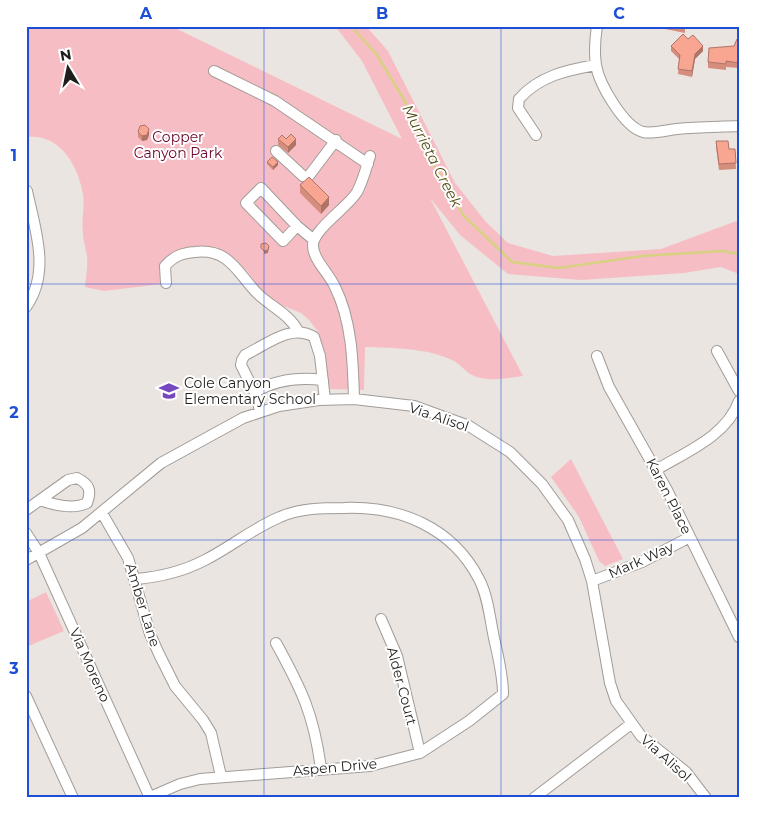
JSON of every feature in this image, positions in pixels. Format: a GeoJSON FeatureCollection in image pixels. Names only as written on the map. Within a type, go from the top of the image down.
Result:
{"type":"FeatureCollection","features":[{"type":"Feature","properties":{"kind":"street"},"geometry":{"type":"LineString","coordinates":[[597,26],[595,42],[596,65],[612,100],[634,128],[645,132],[739,126]]}},
{"type":"Feature","properties":{"kind":"street"},"geometry":{"type":"LineString","coordinates":[[536,135],[518,108],[519,99],[541,80],[561,72],[596,65]]}},
{"type":"Feature","properties":{"kind":"street"},"geometry":{"type":"LineString","coordinates":[[214,71],[275,101],[369,160],[357,192],[314,240],[314,253],[336,288],[344,312],[353,365],[354,399]]}},
{"type":"Feature","properties":{"kind":"street"},"geometry":{"type":"LineString","coordinates":[[276,151],[303,176],[308,177],[336,140]]}},
{"type":"Feature","properties":{"kind":"street"},"geometry":{"type":"LineString","coordinates":[[297,226],[282,241],[246,203],[261,188],[297,226],[314,240]]}},
{"type":"Feature","properties":{"kind":"street"},"geometry":{"type":"LineString","coordinates":[[26,307],[37,289],[40,261],[27,191]]}},
{"type":"Feature","properties":{"kind":"street"},"geometry":{"type":"LineString","coordinates":[[166,282],[165,266],[174,256],[207,250],[219,255],[243,274],[255,292],[272,307],[292,319],[298,331]]}},
{"type":"Feature","properties":{"kind":"street"},"geometry":{"type":"LineString","coordinates":[[260,412],[255,392],[241,365],[242,360],[282,336],[298,331],[307,332],[314,336],[320,356],[325,400]]}},
{"type":"Feature","properties":{"kind":"street"},"geometry":{"type":"LineString","coordinates":[[716,351],[739,391]]}},
{"type":"Feature","properties":{"kind":"street","name":"Karen Place"},"geometry":{"type":"LineString","coordinates":[[597,356],[609,387],[656,470],[739,636]]}},
{"type":"Feature","properties":{"kind":"street"},"geometry":{"type":"LineString","coordinates":[[255,392],[268,384],[305,378],[323,380]]}},
{"type":"Feature","properties":{"kind":"street","name":"Via Alisol"},"geometry":{"type":"LineString","coordinates":[[26,560],[39,554],[102,513],[161,463],[206,436],[243,418],[279,406],[325,400],[354,399],[414,406],[468,426],[510,452],[542,484],[568,520],[585,559],[592,580],[610,683],[616,701],[630,724],[641,736],[686,772],[702,796]]}},
{"type":"Feature","properties":{"kind":"street"},"geometry":{"type":"LineString","coordinates":[[656,470],[713,435],[725,424],[739,401]]}},
{"type":"Feature","properties":{"kind":"street"},"geometry":{"type":"LineString","coordinates":[[26,510],[40,500]]}},
{"type":"Feature","properties":{"kind":"street","name":"Aspen Drive"},"geometry":{"type":"LineString","coordinates":[[136,579],[186,568],[204,561],[280,517],[296,512],[362,507],[401,513],[432,529],[451,543],[480,580],[488,608],[503,681],[503,694],[469,721],[420,753],[370,766],[220,776],[180,784],[150,797]]}},
{"type":"Feature","properties":{"kind":"street","name":"Amber Lane"},"geometry":{"type":"LineString","coordinates":[[102,513],[122,544],[136,579],[150,634],[159,654],[175,686],[203,720],[211,733],[220,776]]}},
{"type":"Feature","properties":{"kind":"street","name":"Via Moreno"},"geometry":{"type":"LineString","coordinates":[[26,533],[39,554],[150,797]]}},
{"type":"Feature","properties":{"kind":"street","name":"Mark Way"},"geometry":{"type":"LineString","coordinates":[[592,580],[642,562],[690,537]]}},
{"type":"Feature","properties":{"kind":"street","name":"Alder Court"},"geometry":{"type":"LineString","coordinates":[[381,620],[397,656],[420,753]]}},
{"type":"Feature","properties":{"kind":"street"},"geometry":{"type":"LineString","coordinates":[[276,643],[310,711],[321,769]]}},
{"type":"Feature","properties":{"kind":"street"},"geometry":{"type":"LineString","coordinates":[[27,701],[71,797]]}},
{"type":"Feature","properties":{"kind":"street"},"geometry":{"type":"LineString","coordinates":[[534,798],[630,724]]}},
{"type":"Feature","properties":{"kind":"green space","name":"Copper Canyon Park"},"geometry":{"type":"Polygon","coordinates":[[[26,26],[171,26],[402,139],[362,61],[335,26],[366,26],[388,51],[455,183],[486,222],[508,243],[553,256],[661,249],[739,220],[739,274],[721,267],[684,273],[581,280],[508,274],[460,235],[430,198],[523,376],[496,379],[476,377],[452,360],[432,353],[410,349],[365,347],[364,390],[328,389],[319,333],[309,320],[301,313],[281,305],[261,291],[247,271],[212,247],[182,249],[169,255],[165,262],[162,284],[104,291],[85,287],[87,253],[83,239],[83,194],[77,172],[72,162],[58,146],[49,140],[38,137],[26,137],[26,26]]]}},
{"type":"Feature","properties":{"kind":"green space"},"geometry":{"type":"Polygon","coordinates":[[[571,459],[623,559],[605,566],[599,561],[579,517],[551,477],[571,459]]]}},
{"type":"Feature","properties":{"kind":"green space"},"geometry":{"type":"Polygon","coordinates":[[[46,592],[64,631],[26,647],[26,602],[46,592]]]}},
{"type":"Feature","properties":{"kind":"building"},"geometry":{"type":"Polygon","coordinates":[[[683,34],[688,39],[693,35],[703,46],[695,54],[692,71],[678,69],[680,55],[671,46],[683,34]]]}},
{"type":"Feature","properties":{"kind":"building"},"geometry":{"type":"Polygon","coordinates":[[[737,39],[739,39],[739,63],[726,61],[726,64],[708,62],[709,48],[734,46],[737,39]]]}},
{"type":"Feature","properties":{"kind":"building"},"geometry":{"type":"Polygon","coordinates":[[[145,125],[149,129],[147,135],[142,136],[138,132],[140,126],[145,125]]]}},
{"type":"Feature","properties":{"kind":"building"},"geometry":{"type":"Polygon","coordinates":[[[291,134],[296,139],[288,147],[278,139],[282,135],[286,139],[291,134]]]}},
{"type":"Feature","properties":{"kind":"building"},"geometry":{"type":"Polygon","coordinates":[[[716,141],[728,141],[729,149],[735,149],[736,163],[719,164],[716,141]]]}},
{"type":"Feature","properties":{"kind":"building"},"geometry":{"type":"Polygon","coordinates":[[[272,157],[278,162],[273,167],[267,162],[272,157]]]}},
{"type":"Feature","properties":{"kind":"building"},"geometry":{"type":"Polygon","coordinates":[[[309,177],[329,197],[321,206],[300,185],[309,177]]]}},
{"type":"Feature","properties":{"kind":"building"},"geometry":{"type":"Polygon","coordinates":[[[266,243],[269,246],[268,250],[264,251],[261,248],[261,244],[266,243]]]}},
{"type":"Feature","properties":{"kind":"waterway","name":"Murrieta Creek"},"geometry":{"type":"LineString","coordinates":[[351,26],[377,55],[406,103],[432,161],[463,215],[512,262],[559,268],[642,256],[723,251],[739,254]]}},
{"type":"Feature","properties":{"kind":"place","name":"Cole Canyon Elementary School"},"geometry":{"type":"Point","coordinates":[169,391]}}]}
